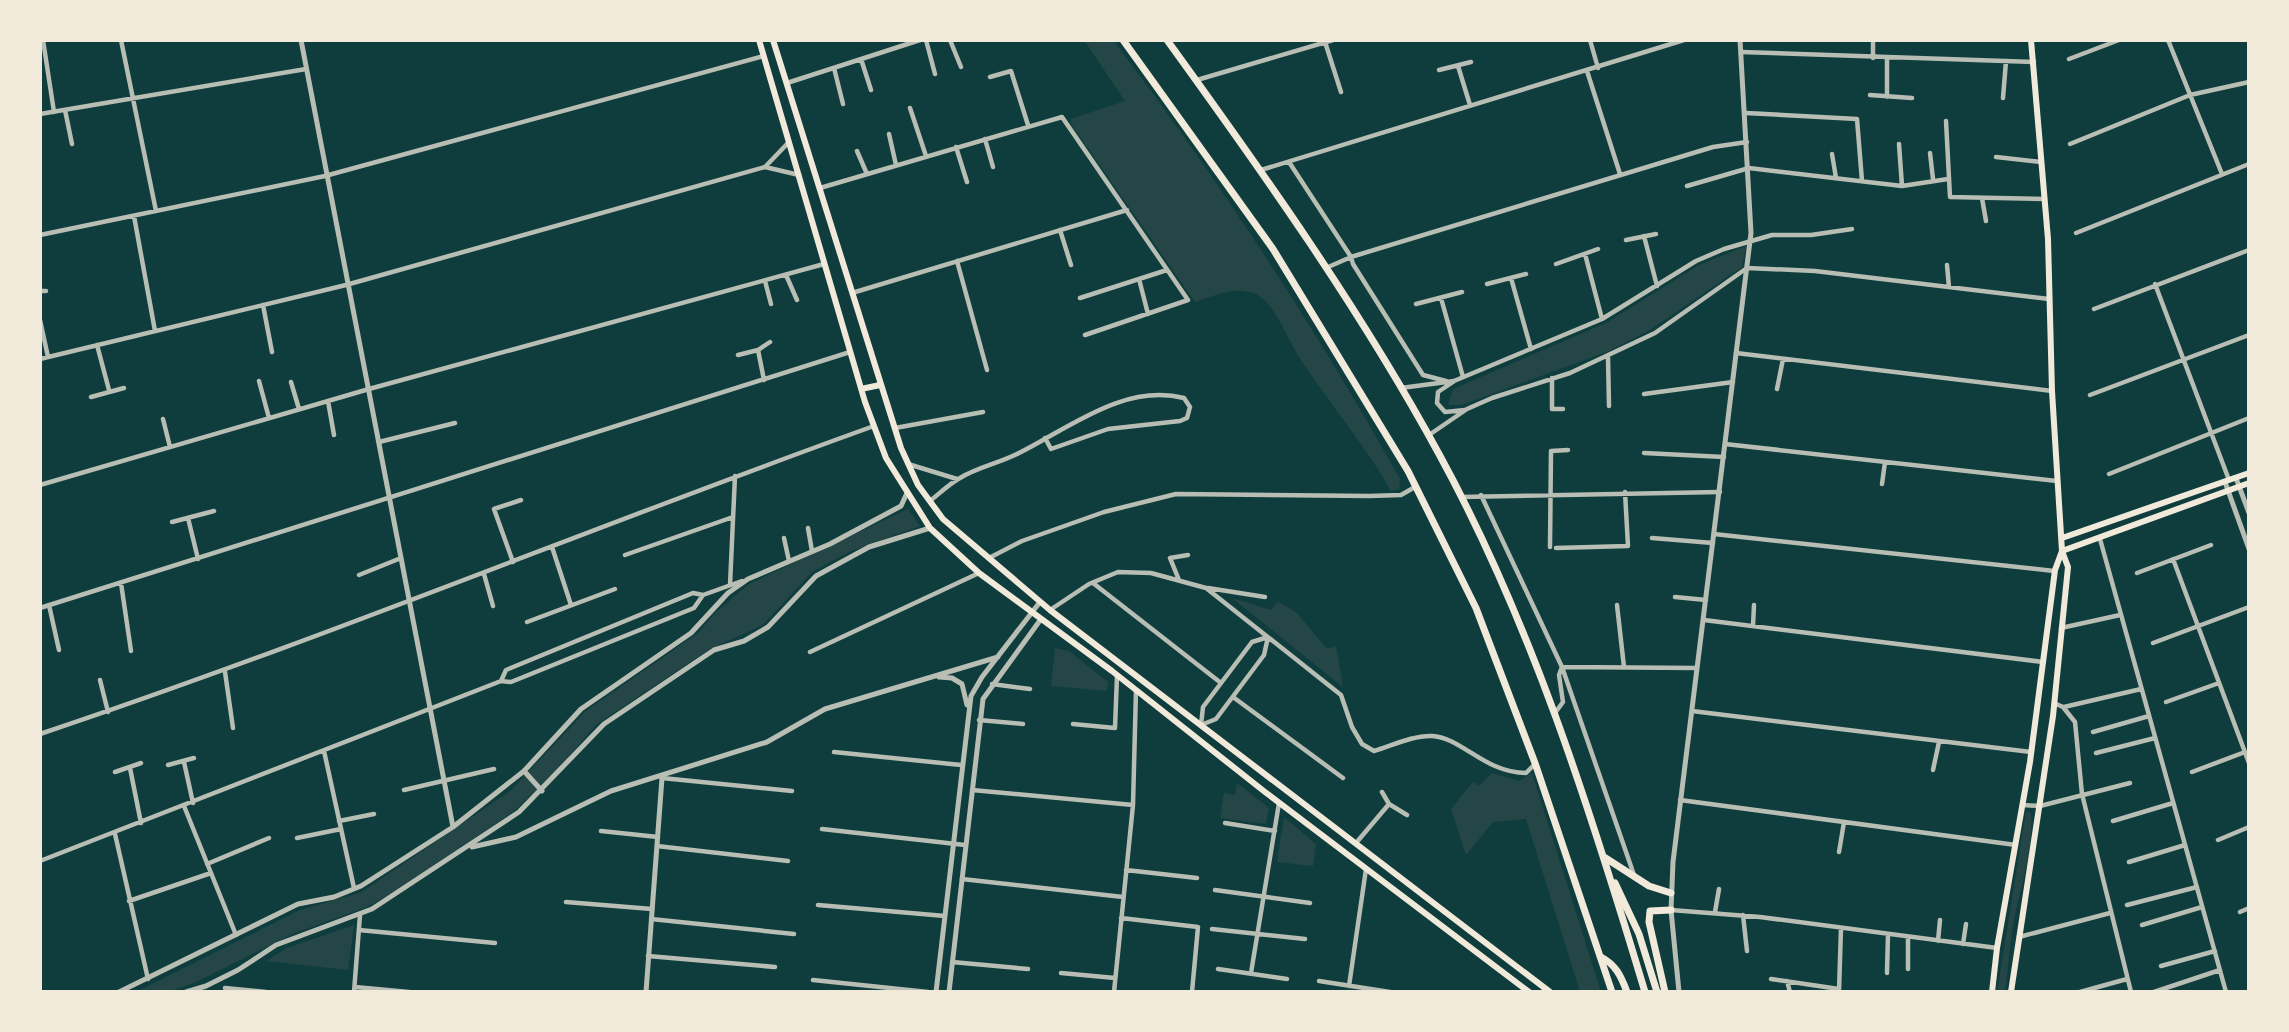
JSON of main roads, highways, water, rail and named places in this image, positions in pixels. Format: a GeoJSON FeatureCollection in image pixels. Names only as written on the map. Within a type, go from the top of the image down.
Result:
{"type":"FeatureCollection","features":[{"type":"Feature","properties":{"kind":"main road"},"geometry":{"type":"LineString","coordinates":[[759,40],[861,389],[886,458],[930,528],[979,573],[1117,675],[1279,803],[1529,992]]}},
{"type":"Feature","properties":{"kind":"main road"},"geometry":{"type":"LineString","coordinates":[[773,40],[894,429],[908,464],[943,519],[1050,610],[1550,992]]}},
{"type":"Feature","properties":{"kind":"main road"},"geometry":{"type":"LineString","coordinates":[[1123,40],[1273,249],[1416,487],[1476,608],[1535,763],[1612,992]]}},
{"type":"Feature","properties":{"kind":"main road"},"geometry":{"type":"LineString","coordinates":[[1167,40],[1261,170],[1326,268],[1428,435],[1461,497],[1506,596],[1554,715],[1603,857],[1645,992]]}},
{"type":"Feature","properties":{"kind":"main road"},"geometry":{"type":"LineString","coordinates":[[2011,992],[2054,703],[2068,567],[2062,551],[2052,391],[2045,199],[2031,40]]}},
{"type":"Feature","properties":{"kind":"main road"},"geometry":{"type":"LineString","coordinates":[[861,389],[880,385]]}},
{"type":"Feature","properties":{"kind":"main road"},"geometry":{"type":"LineString","coordinates":[[2062,538],[2249,473]]}},
{"type":"Feature","properties":{"kind":"main road"},"geometry":{"type":"LineString","coordinates":[[1992,992],[1997,948],[2017,845],[2031,752],[2057,558],[2062,551],[2249,484]]}},
{"type":"Feature","properties":{"kind":"main road"},"geometry":{"type":"LineString","coordinates":[[1041,620],[1050,610]]}},
{"type":"Feature","properties":{"kind":"main road"},"geometry":{"type":"LineString","coordinates":[[1279,803],[1288,792]]}},
{"type":"Feature","properties":{"kind":"main road"},"geometry":{"type":"LineString","coordinates":[[1603,857],[1636,879],[1671,893]]}},
{"type":"Feature","properties":{"kind":"main road"},"geometry":{"type":"LineString","coordinates":[[1603,857],[1639,934],[1657,992]]}},
{"type":"Feature","properties":{"kind":"main road"},"geometry":{"type":"LineString","coordinates":[[1665,992],[1649,922],[1650,911],[1671,910]]}},
{"type":"Feature","properties":{"kind":"main road"},"geometry":{"type":"LineString","coordinates":[[1600,956],[1611,962],[1621,976],[1627,992]]}}]}
